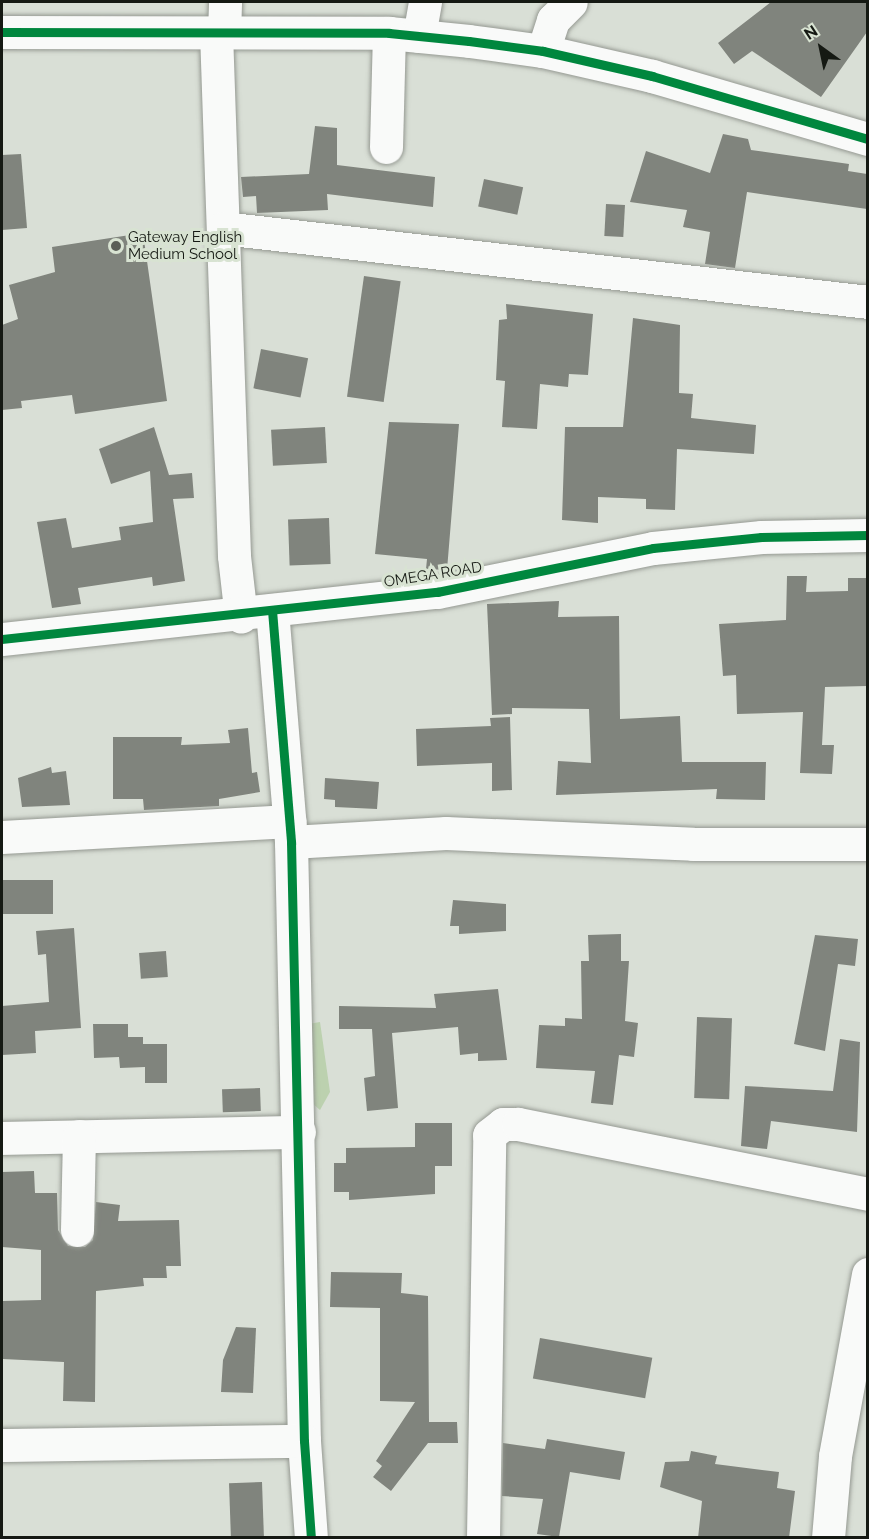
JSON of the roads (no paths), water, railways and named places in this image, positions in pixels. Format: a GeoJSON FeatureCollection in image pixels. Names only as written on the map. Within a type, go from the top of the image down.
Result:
{"type":"FeatureCollection","features":[{"type":"Feature","properties":{"kind":"street"},"geometry":{"type":"LineString","coordinates":[[386,147],[404,34],[425,2]]}},
{"type":"Feature","properties":{"kind":"street"},"geometry":{"type":"LineString","coordinates":[[543,51],[553,20],[571,2]]}},
{"type":"Feature","properties":{"kind":"street"},"geometry":{"type":"LineString","coordinates":[[222,22],[223,228],[257,614],[291,831],[304,1441],[311,1538]]}},
{"type":"Feature","properties":{"kind":"street"},"geometry":{"type":"LineString","coordinates":[[2,32],[222,22],[404,34],[543,51],[867,139]]}},
{"type":"Feature","properties":{"kind":"street"},"geometry":{"type":"LineString","coordinates":[[223,228],[867,302]]}},
{"type":"Feature","properties":{"kind":"street","name":"OMEGA ROAD"},"geometry":{"type":"LineString","coordinates":[[2,639],[257,614],[437,592],[653,548],[761,537],[867,535]]}},
{"type":"Feature","properties":{"kind":"street"},"geometry":{"type":"LineString","coordinates":[[2,837],[291,831],[446,833],[693,844],[867,844]]}},
{"type":"Feature","properties":{"kind":"street"},"geometry":{"type":"LineString","coordinates":[[483,1538],[489,1135],[502,1124],[518,1124],[867,1194]]}},
{"type":"Feature","properties":{"kind":"street"},"geometry":{"type":"LineString","coordinates":[[2,1138],[299,1132]]}},
{"type":"Feature","properties":{"kind":"street"},"geometry":{"type":"LineString","coordinates":[[77,1230],[79,1136]]}},
{"type":"Feature","properties":{"kind":"street"},"geometry":{"type":"LineString","coordinates":[[828,1538],[836,1456],[867,1274]]}},
{"type":"Feature","properties":{"kind":"street"},"geometry":{"type":"LineString","coordinates":[[2,1445],[304,1441]]}},
{"type":"Feature","properties":{"kind":"place","name":"Gateway English Medium School"},"geometry":{"type":"Point","coordinates":[116,246]}}]}
